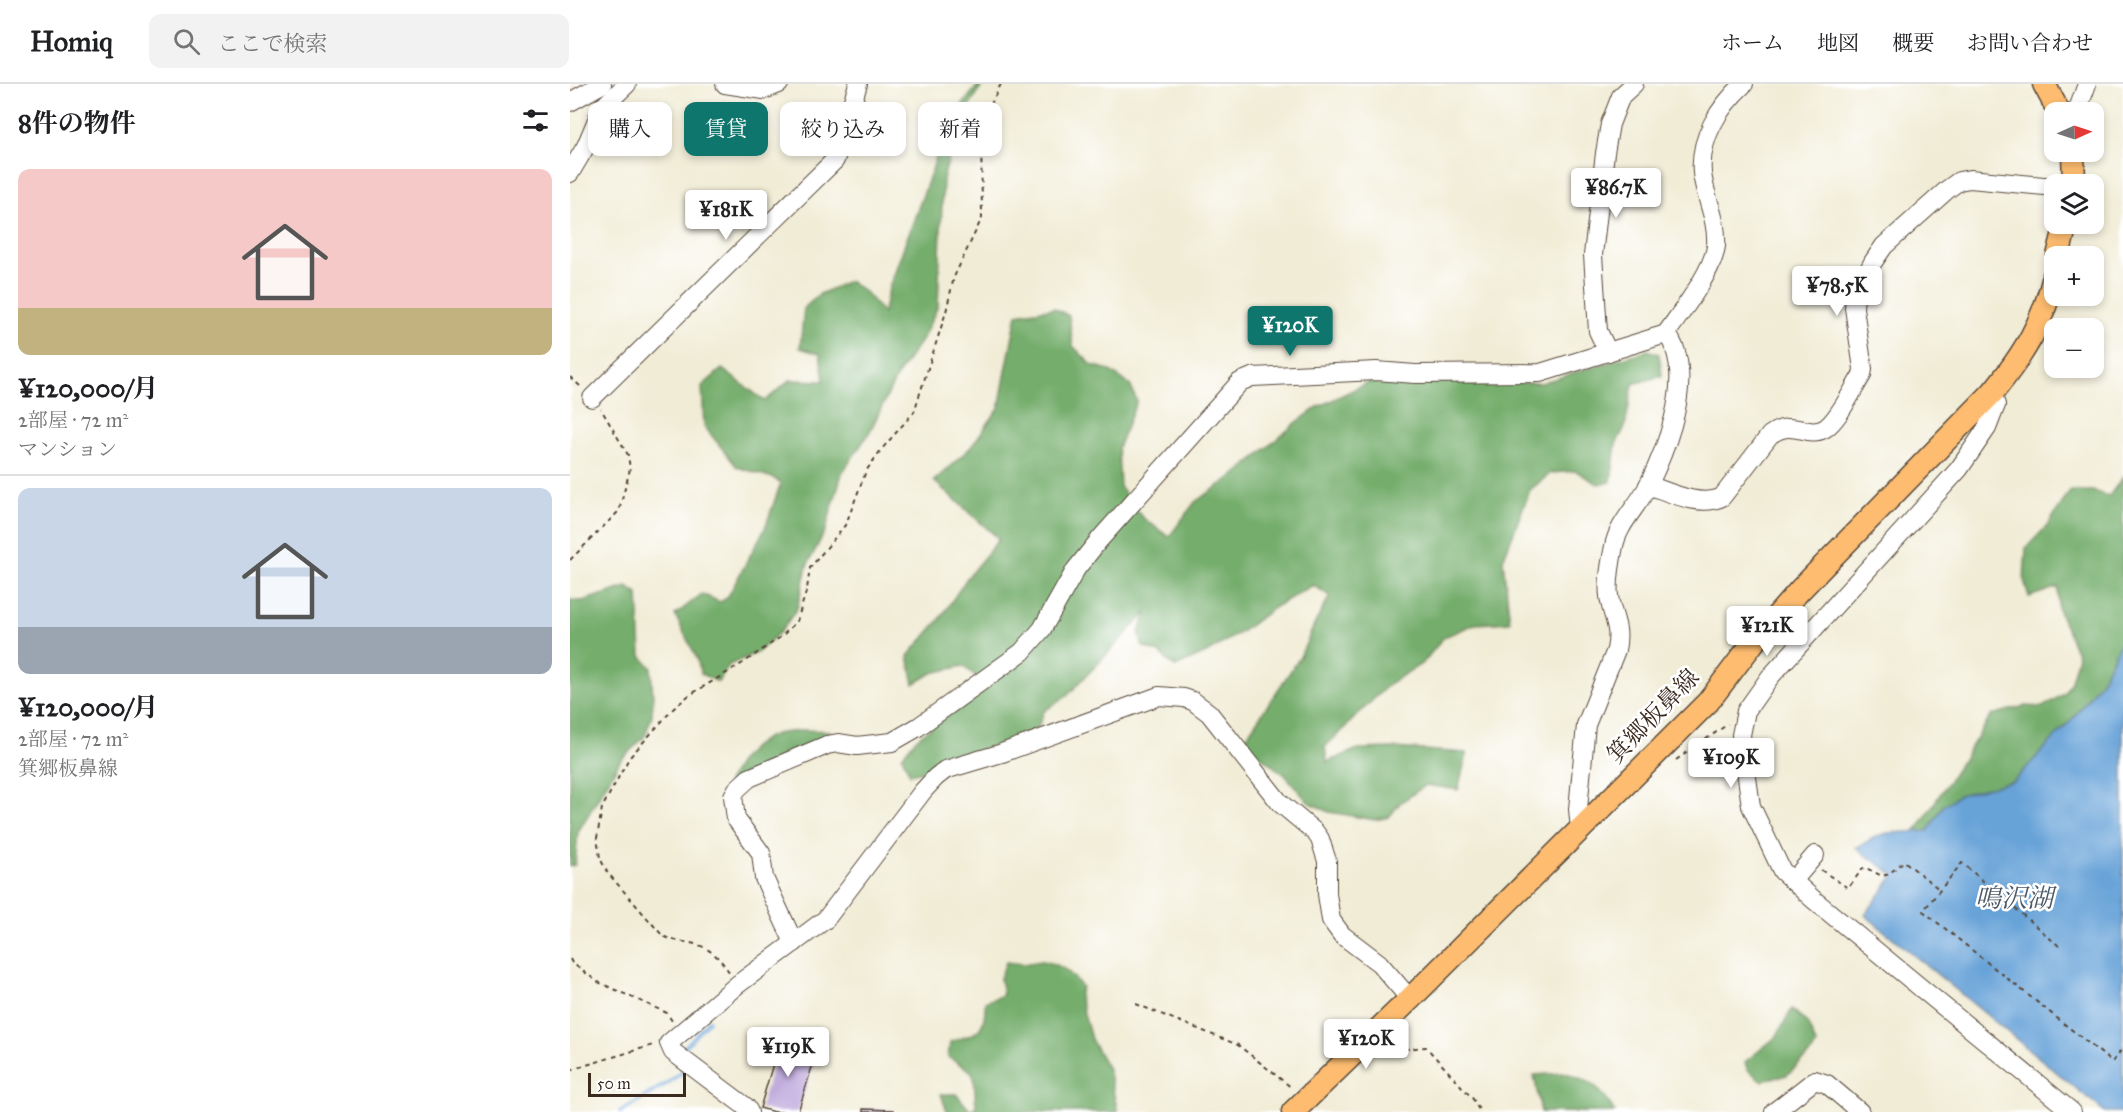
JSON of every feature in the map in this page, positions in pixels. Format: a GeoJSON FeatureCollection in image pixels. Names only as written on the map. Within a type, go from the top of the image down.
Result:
{"type":"FeatureCollection","features":[{"type":"Feature","properties":{"kind":"main road"},"geometry":{"type":"LineString","coordinates":[[2044,84],[2054,102]]}},
{"type":"Feature","properties":{"kind":"main road","name":"箕郷板鼻線"},"geometry":{"type":"LineString","coordinates":[[1300,1106],[1708,702],[1753,643],[1800,590],[1992,393],[2017,363],[2045,306]]}},
{"type":"Feature","properties":{"kind":"street"},"geometry":{"type":"LineString","coordinates":[[570,102],[602,84]]}},
{"type":"Feature","properties":{"kind":"street"},"geometry":{"type":"LineString","coordinates":[[570,173],[586,146],[602,108],[627,84]]}},
{"type":"Feature","properties":{"kind":"street"},"geometry":{"type":"LineString","coordinates":[[725,84],[764,90],[779,84]]}},
{"type":"Feature","properties":{"kind":"street"},"geometry":{"type":"LineString","coordinates":[[592,398],[836,160],[858,84]]}},
{"type":"Feature","properties":{"kind":"street"},"geometry":{"type":"LineString","coordinates":[[1608,352],[1598,331],[1593,255],[1610,124],[1621,96],[1634,84]]}},
{"type":"Feature","properties":{"kind":"street"},"geometry":{"type":"LineString","coordinates":[[794,943],[764,878],[761,853],[736,819],[733,796],[749,778],[838,742],[857,746],[892,742],[918,727],[1022,652],[1042,629],[1076,569],[1240,382],[1252,377],[1376,370],[1415,375],[1540,373],[1666,334],[1690,299],[1716,247],[1715,222],[1702,173],[1705,144],[1714,119],[1731,96],[1744,84]]}},
{"type":"Feature","properties":{"kind":"street"},"geometry":{"type":"LineString","coordinates":[[2080,102],[2086,84]]}},
{"type":"Feature","properties":{"kind":"street"},"geometry":{"type":"LineString","coordinates":[[1648,485],[1687,498],[1714,501],[1722,497],[1770,435],[1779,428],[1790,427],[1815,431],[1831,423],[1862,375],[1854,308],[1856,297],[1873,262],[1884,246],[1959,181],[1970,179],[2044,186]]}},
{"type":"Feature","properties":{"kind":"street"},"geometry":{"type":"LineString","coordinates":[[1580,829],[1578,809],[1586,725],[1616,650],[1618,639],[1617,625],[1608,590],[1614,544],[1619,531],[1648,485],[1664,447],[1676,408],[1680,383],[1678,359],[1670,336],[1666,334]]}},
{"type":"Feature","properties":{"kind":"street"},"geometry":{"type":"LineString","coordinates":[[1992,393],[1996,405],[1987,428],[1959,469],[1770,677],[1750,703],[1744,717],[1741,735],[1752,806],[1782,871],[2072,1112]]}},
{"type":"Feature","properties":{"kind":"street"},"geometry":{"type":"LineString","coordinates":[[746,1110],[673,1052],[674,1038],[737,985],[826,919],[923,791],[945,770],[1002,753],[1159,696],[1175,696],[1193,701],[1209,712],[1280,803],[1315,832],[1320,839],[1327,861],[1328,910],[1331,920],[1342,935],[1379,963],[1410,999]]}},
{"type":"Feature","properties":{"kind":"street"},"geometry":{"type":"LineString","coordinates":[[1792,881],[1812,859]]}},
{"type":"Feature","properties":{"kind":"street"},"geometry":{"type":"LineString","coordinates":[[1774,1112],[1815,1080],[1827,1084],[1860,1112]]}},
{"type":"Feature","properties":{"kind":"path"},"geometry":{"type":"LineString","coordinates":[[737,985],[711,950],[662,935],[607,872],[600,858],[597,838],[602,808],[629,758],[673,709],[688,696],[782,636],[797,621],[807,590],[810,568],[846,524],[866,471],[914,412],[946,312],[954,278],[982,218],[981,124],[1001,84]]}},
{"type":"Feature","properties":{"kind":"path"},"geometry":{"type":"LineString","coordinates":[[570,377],[605,412],[628,455],[630,469],[618,511],[570,560]]}},
{"type":"Feature","properties":{"kind":"path"},"geometry":{"type":"LineString","coordinates":[[1676,761],[1731,722],[1744,717]]}},
{"type":"Feature","properties":{"kind":"path"},"geometry":{"type":"LineString","coordinates":[[1812,859],[1848,888],[1864,867],[1881,876],[1889,874],[1904,861],[1940,890]]}},
{"type":"Feature","properties":{"kind":"path"},"geometry":{"type":"LineString","coordinates":[[2060,946],[1962,863],[1923,911],[2112,1062],[2123,1048]]}},
{"type":"Feature","properties":{"kind":"path"},"geometry":{"type":"LineString","coordinates":[[570,959],[598,982],[667,1013],[674,1038],[570,1070]]}},
{"type":"Feature","properties":{"kind":"path"},"geometry":{"type":"LineString","coordinates":[[1136,1004],[1238,1045],[1300,1106]]}},
{"type":"Feature","properties":{"kind":"path"},"geometry":{"type":"LineString","coordinates":[[1374,1034],[1395,1050],[1426,1047],[1473,1099],[1480,1112]]}},
{"type":"Feature","properties":{"kind":"green space"},"geometry":{"type":"Polygon","coordinates":[[[979,84],[983,84],[972,102],[965,102],[979,84]]]}},
{"type":"Feature","properties":{"kind":"green space"},"geometry":{"type":"Polygon","coordinates":[[[936,156],[950,156],[943,179],[938,306],[923,338],[897,376],[869,433],[842,473],[826,529],[807,566],[797,609],[780,632],[758,652],[729,665],[718,682],[701,674],[697,659],[675,615],[702,594],[720,602],[727,598],[765,528],[781,483],[773,478],[737,467],[704,426],[702,386],[722,369],[765,401],[790,380],[824,381],[820,354],[800,348],[804,308],[820,294],[849,281],[865,292],[883,313],[890,285],[936,156]]]}},
{"type":"Feature","properties":{"kind":"green space"},"geometry":{"type":"Polygon","coordinates":[[[1054,308],[1069,316],[1073,346],[1092,365],[1109,370],[1130,385],[1137,401],[1118,448],[1120,487],[1142,517],[1169,537],[1195,502],[1236,474],[1297,422],[1318,407],[1375,379],[1541,383],[1648,350],[1659,354],[1662,376],[1633,384],[1625,427],[1616,444],[1611,482],[1598,484],[1576,471],[1551,473],[1530,490],[1503,560],[1510,622],[1475,624],[1444,637],[1423,663],[1390,683],[1325,747],[1327,762],[1358,749],[1394,748],[1467,753],[1458,790],[1426,785],[1400,803],[1389,817],[1375,820],[1329,812],[1308,802],[1285,775],[1247,746],[1245,739],[1300,657],[1330,596],[1313,585],[1275,607],[1208,652],[1175,667],[1159,653],[1142,646],[1139,632],[1147,612],[1067,696],[1044,711],[1037,730],[928,770],[910,774],[902,756],[915,740],[987,685],[963,666],[932,673],[914,684],[908,656],[940,619],[967,578],[999,539],[934,481],[971,447],[999,408],[1017,314],[1054,308]]]}},
{"type":"Feature","properties":{"kind":"green space"},"geometry":{"type":"Polygon","coordinates":[[[2123,477],[2123,637],[2103,678],[2075,716],[2014,781],[1943,806],[1928,831],[1912,837],[1992,715],[2025,706],[2043,707],[2064,694],[2071,681],[2078,656],[2058,609],[2058,587],[2029,597],[2024,580],[2026,548],[2048,525],[2070,491],[2092,491],[2109,496],[2123,477]]]}},
{"type":"Feature","properties":{"kind":"green space"},"geometry":{"type":"Polygon","coordinates":[[[627,587],[638,594],[641,656],[651,667],[652,715],[645,736],[620,761],[578,832],[575,865],[570,866],[570,600],[582,601],[627,587]]]}},
{"type":"Feature","properties":{"kind":"green space"},"geometry":{"type":"Polygon","coordinates":[[[803,730],[830,731],[821,739],[744,774],[725,792],[737,765],[758,743],[776,734],[803,730]]]}},
{"type":"Feature","properties":{"kind":"green space"},"geometry":{"type":"Polygon","coordinates":[[[1042,961],[1065,969],[1082,987],[1079,996],[1091,1039],[1108,1069],[1118,1112],[947,1112],[941,1094],[956,1094],[970,1110],[976,1106],[974,1078],[971,1071],[948,1057],[950,1042],[978,1030],[984,1020],[985,1002],[1003,995],[1000,978],[1006,962],[1023,964],[1042,961]]]}},
{"type":"Feature","properties":{"kind":"green space"},"geometry":{"type":"Polygon","coordinates":[[[1792,1009],[1807,1023],[1816,1044],[1813,1051],[1787,1075],[1762,1081],[1747,1069],[1745,1062],[1776,1037],[1792,1009]]]}},
{"type":"Feature","properties":{"kind":"green space"},"geometry":{"type":"Polygon","coordinates":[[[1566,1073],[1595,1086],[1615,1112],[1541,1112],[1534,1075],[1566,1073]]]}},
{"type":"Feature","properties":{"kind":"water","name":"鳴沢湖"},"geometry":{"type":"Polygon","coordinates":[[[2123,637],[2123,1112],[2105,1112],[1865,915],[1894,875],[1856,848],[1887,833],[1928,831],[1943,806],[1959,795],[2014,781],[2075,716],[2103,678],[2123,637]]]}},
{"type":"Feature","properties":{"kind":"building"},"geometry":{"type":"Polygon","coordinates":[[[780,1040],[817,1051],[798,1112],[774,1112],[760,1108],[780,1040]]]}},
{"type":"Feature","properties":{"kind":"building"},"geometry":{"type":"Polygon","coordinates":[[[863,1109],[893,1110],[893,1112],[863,1112],[863,1109]]]}},
{"type":"Feature","properties":{"kind":"waterway"},"geometry":{"type":"LineString","coordinates":[[684,1054],[685,1047],[709,1020]]}},
{"type":"Feature","properties":{"kind":"waterway"},"geometry":{"type":"LineString","coordinates":[[620,1112],[669,1082],[682,1072],[682,1067]]}}]}
